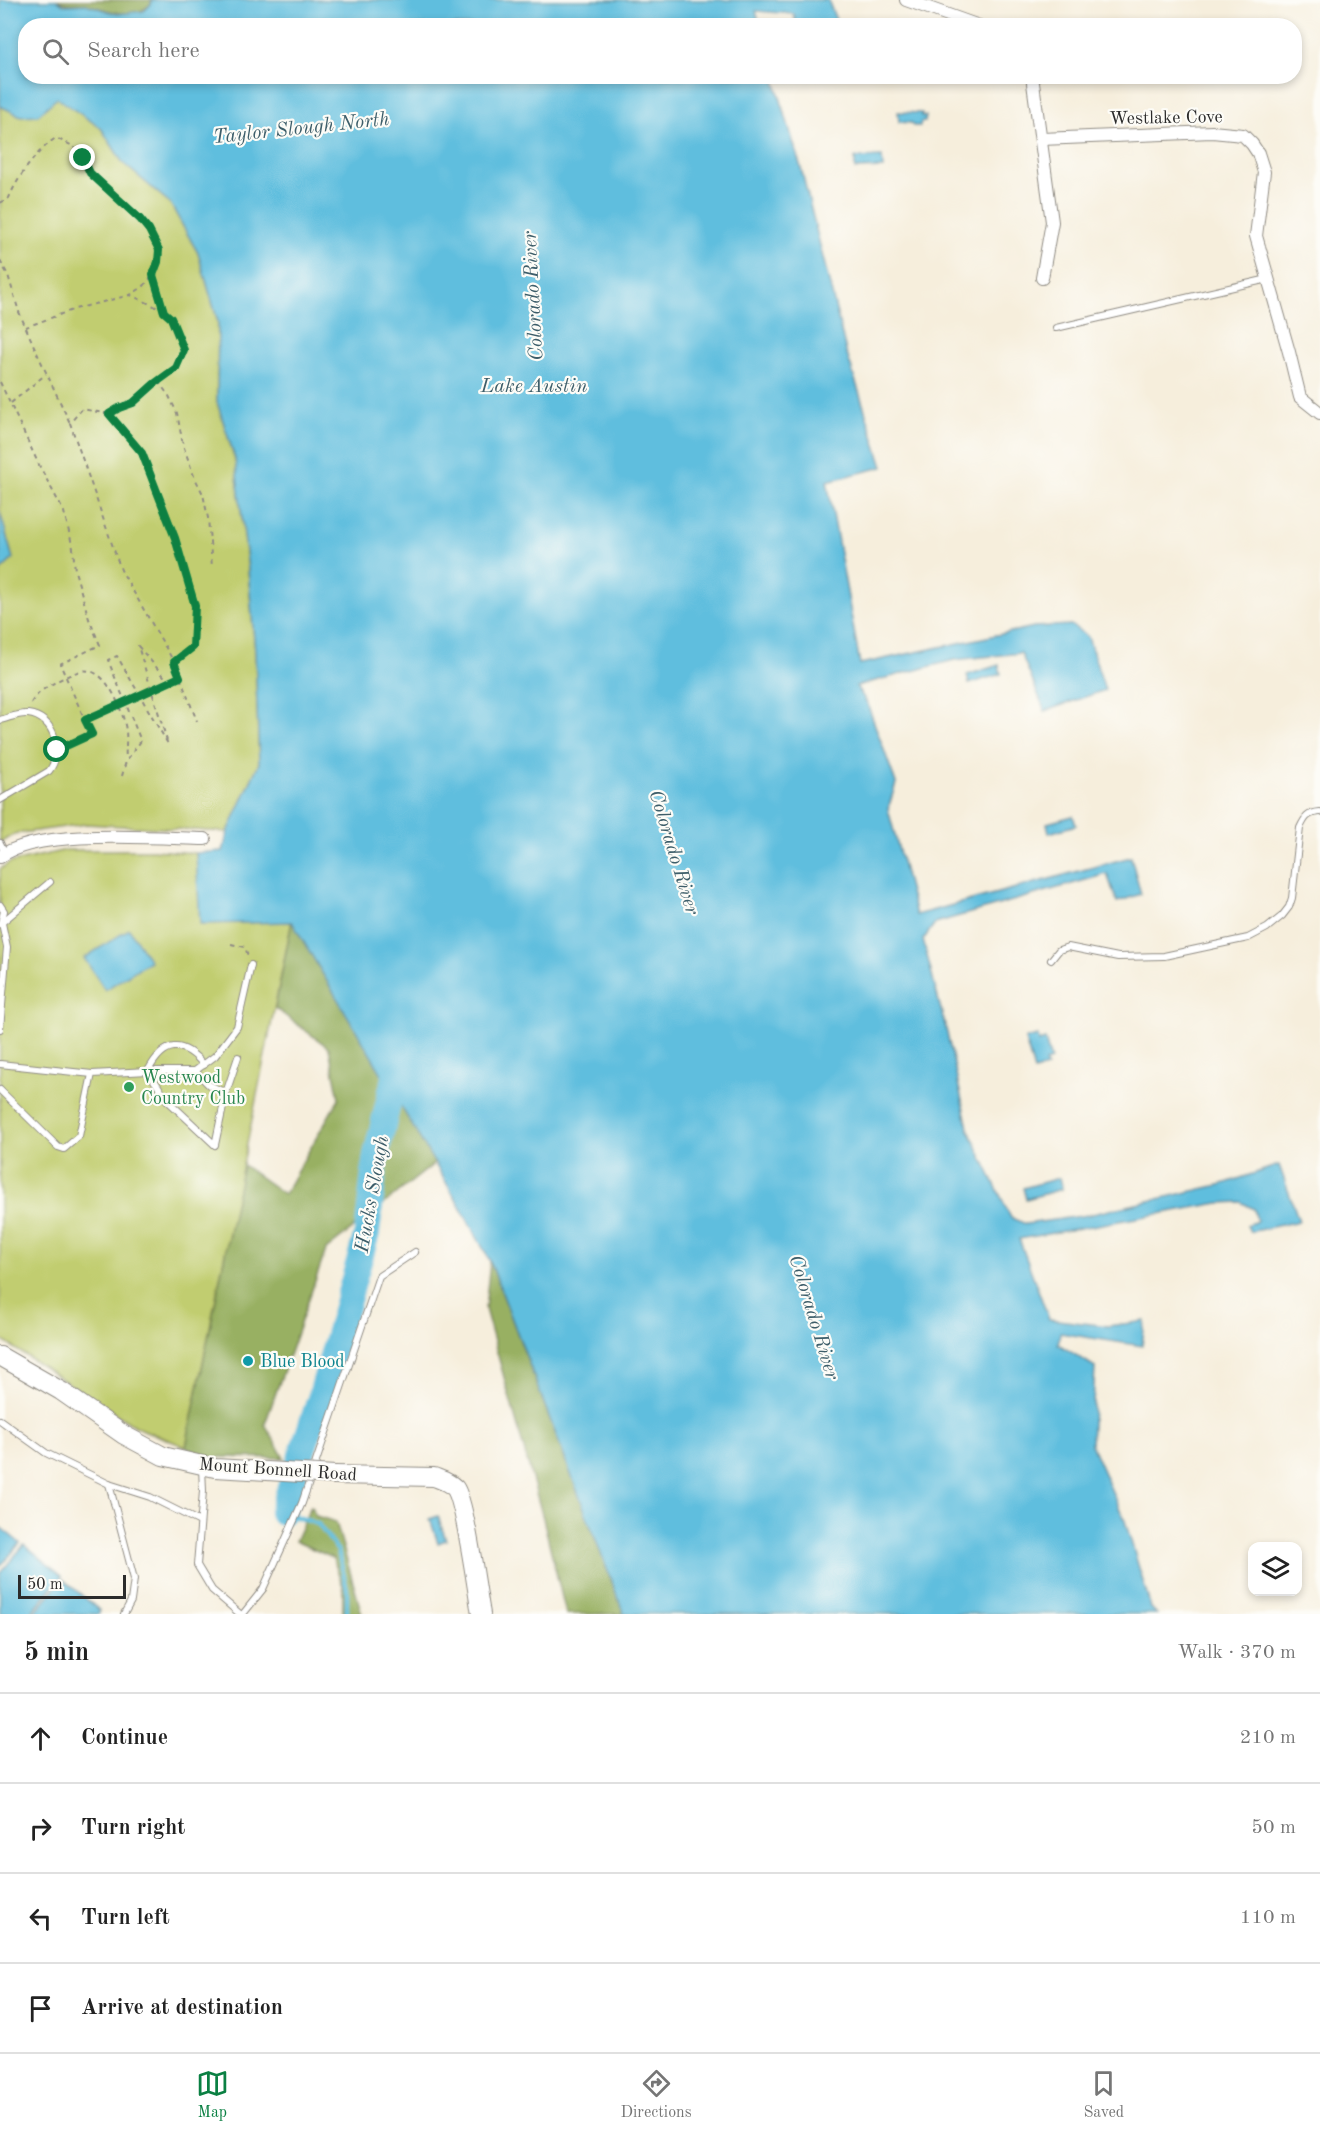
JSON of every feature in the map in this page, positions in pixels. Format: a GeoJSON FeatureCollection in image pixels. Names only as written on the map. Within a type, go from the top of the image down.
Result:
{"type":"FeatureCollection","features":[{"type":"Feature","properties":{"kind":"street"},"geometry":{"type":"LineString","coordinates":[[906,0],[957,18]]}},
{"type":"Feature","properties":{"kind":"street"},"geometry":{"type":"LineString","coordinates":[[1033,84],[1052,222],[1042,278]]}},
{"type":"Feature","properties":{"kind":"street","name":"Westlake Cove"},"geometry":{"type":"LineString","coordinates":[[1041,139],[1212,132],[1243,135],[1258,153],[1264,172],[1256,236],[1300,397],[1320,413]]}},
{"type":"Feature","properties":{"kind":"street"},"geometry":{"type":"LineString","coordinates":[[2,851],[27,844],[83,837],[206,839]]}},
{"type":"Feature","properties":{"kind":"street","name":"Mount Bonnell Road"},"geometry":{"type":"LineString","coordinates":[[0,1356],[61,1391],[144,1448],[163,1456],[202,1466],[335,1475],[434,1478],[446,1481],[455,1489],[461,1508],[481,1614]]}},
{"type":"Feature","properties":{"kind":"lane"},"geometry":{"type":"LineString","coordinates":[[1056,328],[1269,279]]}},
{"type":"Feature","properties":{"kind":"lane"},"geometry":{"type":"LineString","coordinates":[[0,720],[26,714],[35,716],[49,726],[54,735],[57,750],[54,765],[49,771],[0,800]]}},
{"type":"Feature","properties":{"kind":"lane"},"geometry":{"type":"LineString","coordinates":[[1051,960],[1059,950],[1068,947],[1118,957],[1164,956],[1248,938],[1268,928],[1290,907],[1300,828],[1304,819],[1310,814],[1320,812]]}},
{"type":"Feature","properties":{"kind":"lane"},"geometry":{"type":"LineString","coordinates":[[1,923],[50,882]]}},
{"type":"Feature","properties":{"kind":"lane"},"geometry":{"type":"LineString","coordinates":[[0,904],[4,911],[1,923],[7,946],[0,1029]]}},
{"type":"Feature","properties":{"kind":"lane"},"geometry":{"type":"LineString","coordinates":[[0,1064],[92,1074],[195,1071],[215,1056],[237,1027],[251,965]]}},
{"type":"Feature","properties":{"kind":"lane"},"geometry":{"type":"LineString","coordinates":[[148,1071],[156,1058],[166,1049],[180,1047],[193,1052],[204,1065]]}},
{"type":"Feature","properties":{"kind":"lane"},"geometry":{"type":"LineString","coordinates":[[148,1071],[167,1100],[215,1145],[226,1093],[238,1057]]}},
{"type":"Feature","properties":{"kind":"lane"},"geometry":{"type":"LineString","coordinates":[[195,1071],[209,1085],[226,1093]]}},
{"type":"Feature","properties":{"kind":"lane"},"geometry":{"type":"LineString","coordinates":[[0,1089],[58,1147],[64,1149],[79,1136],[92,1074]]}},
{"type":"Feature","properties":{"kind":"lane"},"geometry":{"type":"LineString","coordinates":[[202,1466],[203,1491],[197,1565],[212,1590],[242,1614],[263,1589],[302,1503],[379,1276],[415,1252]]}},
{"type":"Feature","properties":{"kind":"lane"},"geometry":{"type":"LineString","coordinates":[[0,1420],[46,1453],[109,1484],[150,1497],[200,1522]]}},
{"type":"Feature","properties":{"kind":"lane"},"geometry":{"type":"LineString","coordinates":[[109,1484],[134,1579],[131,1601],[124,1614]]}},
{"type":"Feature","properties":{"kind":"path"},"geometry":{"type":"LineString","coordinates":[[0,203],[9,198],[15,184],[45,145],[56,138],[73,146],[83,158],[90,173],[140,219],[149,230],[159,250],[158,262],[153,275],[143,287],[130,295],[75,309],[26,327]]}},
{"type":"Feature","properties":{"kind":"path"},"geometry":{"type":"LineString","coordinates":[[0,261],[8,275],[26,327],[70,423],[121,570],[174,662],[198,721]]}},
{"type":"Feature","properties":{"kind":"path"},"geometry":{"type":"LineString","coordinates":[[153,275],[164,312]]}},
{"type":"Feature","properties":{"kind":"path"},"geometry":{"type":"LineString","coordinates":[[109,414],[133,403],[176,368],[184,350],[171,318],[164,312],[130,295]]}},
{"type":"Feature","properties":{"kind":"path"},"geometry":{"type":"LineString","coordinates":[[11,403],[47,373]]}},
{"type":"Feature","properties":{"kind":"path"},"geometry":{"type":"LineString","coordinates":[[158,381],[170,396],[177,413],[183,444],[203,494],[208,518],[212,567]]}},
{"type":"Feature","properties":{"kind":"path"},"geometry":{"type":"LineString","coordinates":[[0,382],[64,512],[73,548],[75,570],[89,619],[100,645],[60,664],[92,734],[57,750]]}},
{"type":"Feature","properties":{"kind":"path"},"geometry":{"type":"LineString","coordinates":[[70,423],[82,408],[109,414],[142,453],[175,538],[195,606],[193,647],[174,662]]}},
{"type":"Feature","properties":{"kind":"path"},"geometry":{"type":"LineString","coordinates":[[126,761],[141,741],[108,660],[117,656],[168,744],[138,646],[169,682]]}},
{"type":"Feature","properties":{"kind":"path"},"geometry":{"type":"LineString","coordinates":[[26,714],[40,691],[65,677],[88,670],[99,675],[105,681],[118,705],[126,728],[126,761],[122,776]]}},
{"type":"Feature","properties":{"kind":"path"},"geometry":{"type":"LineString","coordinates":[[85,720],[180,677]]}},
{"type":"Feature","properties":{"kind":"path"},"geometry":{"type":"LineString","coordinates":[[231,944],[245,947],[248,956]]}},
{"type":"Feature","properties":{"kind":"green space"},"geometry":{"type":"Polygon","coordinates":[[[56,0],[152,0],[151,4],[144,9],[129,14],[56,0]]]}},
{"type":"Feature","properties":{"kind":"green space"},"geometry":{"type":"Polygon","coordinates":[[[57,98],[101,128],[123,163],[170,203],[198,253],[218,322],[217,402],[235,459],[248,569],[255,651],[259,763],[228,832],[86,824],[14,834],[0,843],[0,571],[13,559],[0,512],[0,106],[21,116],[57,98]]]}},
{"type":"Feature","properties":{"kind":"green space","name":"Westwood Country Club"},"geometry":{"type":"Polygon","coordinates":[[[66,850],[153,850],[196,853],[201,924],[292,921],[186,1447],[136,1427],[0,1339],[0,869],[9,863],[66,850]]]}},
{"type":"Feature","properties":{"kind":"green space"},"geometry":{"type":"Polygon","coordinates":[[[292,921],[435,1163],[326,1250],[265,1424],[284,1458],[209,1457],[186,1447],[243,1165],[284,1194],[339,1098],[329,1048],[275,1008],[292,921]]]}},
{"type":"Feature","properties":{"kind":"green space"},"geometry":{"type":"Polygon","coordinates":[[[490,1261],[624,1614],[566,1614],[543,1518],[485,1309],[490,1261]]]}},
{"type":"Feature","properties":{"kind":"green space"},"geometry":{"type":"Polygon","coordinates":[[[311,1506],[316,1516],[336,1522],[362,1614],[343,1614],[343,1586],[333,1558],[295,1541],[311,1506]]]}},
{"type":"Feature","properties":{"kind":"water","name":"Lake Austin"},"geometry":{"type":"Polygon","coordinates":[[[0,0],[56,0],[64,5],[86,4],[117,14],[144,11],[152,0],[828,0],[835,18],[795,18],[794,14],[756,11],[758,18],[18,18],[18,84],[776,84],[801,168],[846,351],[883,467],[827,481],[860,664],[1034,627],[1071,625],[1088,637],[1105,690],[1045,711],[1021,653],[954,660],[856,686],[867,703],[896,783],[888,809],[916,915],[1131,857],[1141,894],[1117,902],[1107,874],[935,923],[923,940],[968,1128],[1011,1218],[1026,1224],[1088,1215],[1223,1184],[1279,1165],[1299,1221],[1250,1232],[1247,1225],[1257,1221],[1254,1209],[1241,1202],[1219,1203],[1019,1239],[1049,1319],[1108,1326],[1145,1321],[1142,1346],[1060,1333],[1058,1344],[1095,1367],[1091,1444],[1125,1521],[1151,1608],[1157,1614],[624,1614],[490,1261],[292,922],[200,924],[196,853],[223,851],[228,832],[259,763],[255,651],[248,569],[235,459],[217,402],[218,322],[198,253],[170,203],[123,163],[101,128],[57,98],[38,115],[21,116],[0,106],[0,0]]]}},
{"type":"Feature","properties":{"kind":"water"},"geometry":{"type":"Polygon","coordinates":[[[898,112],[922,113],[922,116],[926,116],[925,122],[921,122],[920,126],[913,126],[912,123],[899,122],[898,112]]]}},
{"type":"Feature","properties":{"kind":"water"},"geometry":{"type":"Polygon","coordinates":[[[882,157],[883,168],[855,169],[855,158],[882,157]]]}},
{"type":"Feature","properties":{"kind":"water"},"geometry":{"type":"Polygon","coordinates":[[[0,512],[13,559],[0,571],[0,512]]]}},
{"type":"Feature","properties":{"kind":"water"},"geometry":{"type":"Polygon","coordinates":[[[999,665],[1001,674],[969,684],[967,675],[999,665]]]}},
{"type":"Feature","properties":{"kind":"water"},"geometry":{"type":"Polygon","coordinates":[[[1073,816],[1076,825],[1049,833],[1047,823],[1073,816]]]}},
{"type":"Feature","properties":{"kind":"water"},"geometry":{"type":"Polygon","coordinates":[[[129,929],[150,961],[105,990],[84,958],[129,929]]]}},
{"type":"Feature","properties":{"kind":"water"},"geometry":{"type":"Polygon","coordinates":[[[1038,1036],[1039,1042],[1045,1040],[1051,1060],[1045,1062],[1047,1067],[1034,1071],[1025,1039],[1038,1036]]]}},
{"type":"Feature","properties":{"kind":"water"},"geometry":{"type":"Polygon","coordinates":[[[1059,1178],[1062,1189],[1026,1199],[1023,1188],[1059,1178]]]}},
{"type":"Feature","properties":{"kind":"water"},"geometry":{"type":"Polygon","coordinates":[[[438,1516],[446,1540],[438,1543],[430,1519],[438,1516]]]}},
{"type":"Feature","properties":{"kind":"water"},"geometry":{"type":"Polygon","coordinates":[[[0,1527],[20,1543],[0,1567],[0,1527]]]}},
{"type":"Feature","properties":{"kind":"water"},"geometry":{"type":"Polygon","coordinates":[[[24,1545],[62,1576],[30,1614],[0,1614],[0,1573],[24,1545]]]}},
{"type":"Feature","properties":{"kind":"water"},"geometry":{"type":"Polygon","coordinates":[[[63,1579],[100,1611],[98,1614],[33,1614],[63,1579]]]}},
{"type":"Feature","properties":{"kind":"waterway","name":"Hucks Slough"},"geometry":{"type":"LineString","coordinates":[[282,1512],[320,1399],[367,1233],[376,1155],[397,1066],[402,1058]]}},
{"type":"Feature","properties":{"kind":"waterway","name":"Hucks Slough"},"geometry":{"type":"LineString","coordinates":[[282,1512],[318,1524],[338,1551],[347,1589],[347,1614]]}},
{"type":"Feature","properties":{"kind":"place","name":"Westwood Country Club"},"geometry":{"type":"Point","coordinates":[129,1087]}},
{"type":"Feature","properties":{"kind":"place","name":"Blue Blood"},"geometry":{"type":"Point","coordinates":[248,1361]}},
{"type":"Feature","properties":{"kind":"route"},"geometry":{"type":"LineString","coordinates":[[57,750],[92,734],[85,720],[180,677],[174,662],[193,647],[195,606],[175,538],[142,453],[109,414],[133,403],[176,368],[184,350],[171,318],[164,312],[153,275],[158,262],[159,250],[149,230],[90,173],[83,158]]}},
{"type":"Feature","properties":{"kind":"water label","name":"Taylor Slough North"},"geometry":{"type":"Point","coordinates":[301,127]}},
{"type":"Feature","properties":{"kind":"water label","name":"Colorado River"},"geometry":{"type":"Point","coordinates":[532,296]}},
{"type":"Feature","properties":{"kind":"water label","name":"Colorado River"},"geometry":{"type":"Point","coordinates":[675,852]}},
{"type":"Feature","properties":{"kind":"water label","name":"Colorado River"},"geometry":{"type":"Point","coordinates":[815,1317]}}]}
